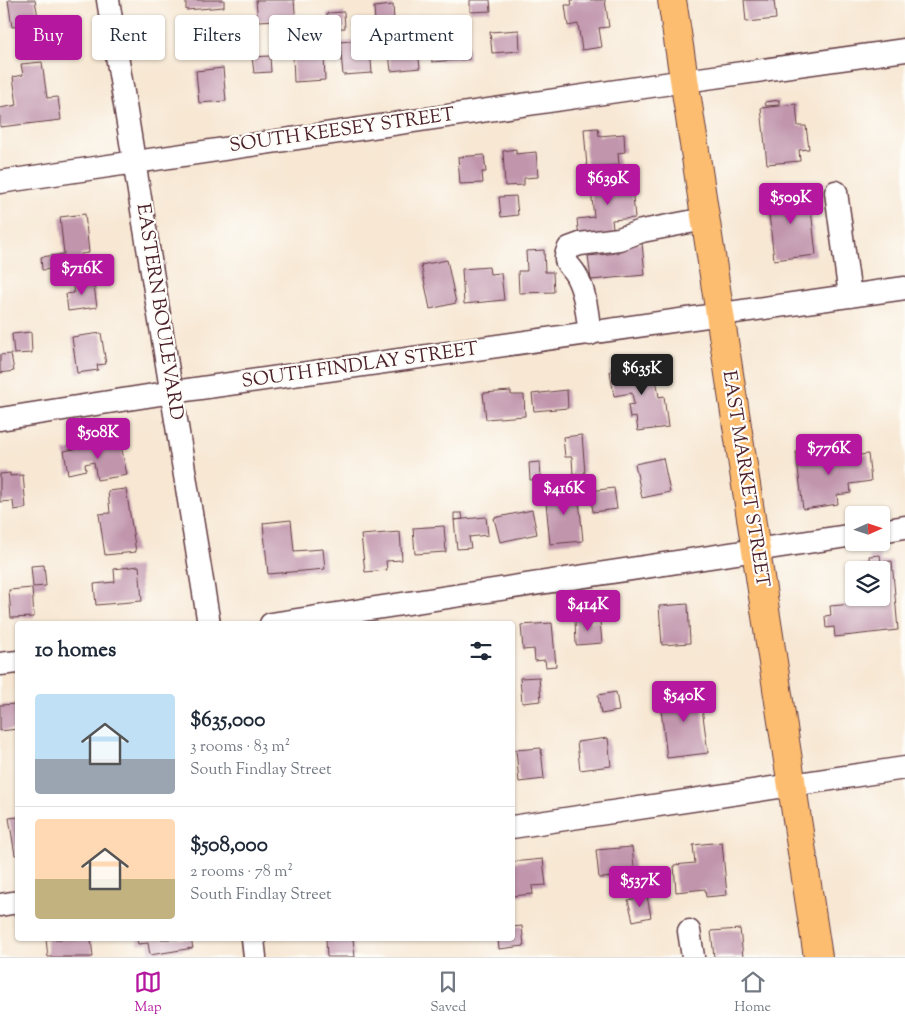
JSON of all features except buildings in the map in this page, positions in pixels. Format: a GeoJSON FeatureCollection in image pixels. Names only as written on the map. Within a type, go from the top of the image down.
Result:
{"type":"FeatureCollection","features":[{"type":"Feature","properties":{"kind":"main road","name":"EAST MARKET STREET"},"geometry":{"type":"LineString","coordinates":[[672,0],[818,957]]}},
{"type":"Feature","properties":{"kind":"street","name":"EASTERN BOULEVARD"},"geometry":{"type":"LineString","coordinates":[[108,0],[209,621]]}},
{"type":"Feature","properties":{"kind":"street","name":"SOUTH KEESEY STREET"},"geometry":{"type":"LineString","coordinates":[[0,182],[905,50]]}},
{"type":"Feature","properties":{"kind":"street"},"geometry":{"type":"LineString","coordinates":[[836,192],[850,296]]}},
{"type":"Feature","properties":{"kind":"street"},"geometry":{"type":"LineString","coordinates":[[590,334],[585,297],[576,274],[567,264],[566,254],[569,248],[580,244],[619,239],[642,231],[705,220]]}},
{"type":"Feature","properties":{"kind":"street","name":"SOUTH FINDLAY STREET"},"geometry":{"type":"LineString","coordinates":[[0,419],[172,392],[905,288]]}},
{"type":"Feature","properties":{"kind":"street"},"geometry":{"type":"LineString","coordinates":[[890,530],[905,527]]}},
{"type":"Feature","properties":{"kind":"street"},"geometry":{"type":"LineString","coordinates":[[291,621],[845,536]]}},
{"type":"Feature","properties":{"kind":"street"},"geometry":{"type":"LineString","coordinates":[[0,664],[15,662]]}},
{"type":"Feature","properties":{"kind":"street"},"geometry":{"type":"LineString","coordinates":[[515,828],[905,768]]}},
{"type":"Feature","properties":{"kind":"street"},"geometry":{"type":"LineString","coordinates":[[0,904],[15,902]]}},
{"type":"Feature","properties":{"kind":"street"},"geometry":{"type":"LineString","coordinates":[[689,931],[693,957]]}},
{"type":"Feature","properties":{"kind":"street"},"geometry":{"type":"LineString","coordinates":[[253,941],[255,957]]}}]}
